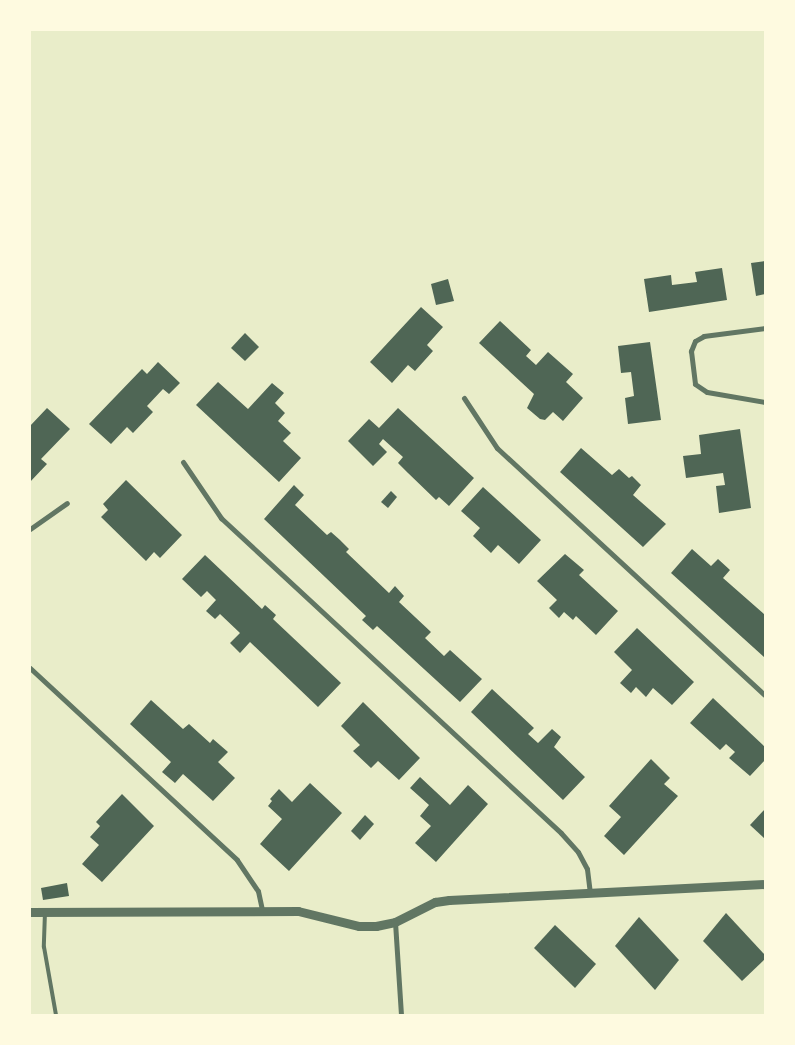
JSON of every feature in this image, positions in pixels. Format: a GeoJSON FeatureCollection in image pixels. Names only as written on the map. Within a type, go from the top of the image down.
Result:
{"type":"FeatureCollection","features":[{"type":"Feature","properties":{"kind":"street"},"geometry":{"type":"LineString","coordinates":[[765,328],[704,336],[695,341],[691,351],[695,384],[707,392],[765,402]]}},
{"type":"Feature","properties":{"kind":"street"},"geometry":{"type":"LineString","coordinates":[[464,398],[497,448],[765,695]]}},
{"type":"Feature","properties":{"kind":"street"},"geometry":{"type":"LineString","coordinates":[[183,462],[221,518],[561,833],[578,852],[587,869],[590,893]]}},
{"type":"Feature","properties":{"kind":"street"},"geometry":{"type":"LineString","coordinates":[[30,529],[67,503]]}},
{"type":"Feature","properties":{"kind":"street"},"geometry":{"type":"LineString","coordinates":[[30,668],[236,860],[258,891],[262,910]]}},
{"type":"Feature","properties":{"kind":"street"},"geometry":{"type":"LineString","coordinates":[[30,912],[310,911],[359,926],[395,922],[435,902],[448,900],[765,884]]}},
{"type":"Feature","properties":{"kind":"street"},"geometry":{"type":"LineString","coordinates":[[395,922],[401,1015]]}},
{"type":"Feature","properties":{"kind":"lane"},"geometry":{"type":"LineString","coordinates":[[45,912],[44,947],[56,1015]]}},
{"type":"Feature","properties":{"kind":"building"},"geometry":{"type":"Polygon","coordinates":[[[765,261],[765,294],[756,296],[751,263],[765,261]]]}},
{"type":"Feature","properties":{"kind":"building"},"geometry":{"type":"Polygon","coordinates":[[[722,268],[727,300],[649,312],[644,279],[671,275],[672,285],[697,282],[695,272],[722,268]]]}},
{"type":"Feature","properties":{"kind":"building"},"geometry":{"type":"Polygon","coordinates":[[[448,279],[454,301],[436,305],[431,284],[448,279]]]}},
{"type":"Feature","properties":{"kind":"building"},"geometry":{"type":"Polygon","coordinates":[[[421,307],[443,327],[427,345],[433,351],[415,371],[408,365],[392,383],[370,362],[421,307]]]}},
{"type":"Feature","properties":{"kind":"building"},"geometry":{"type":"Polygon","coordinates":[[[500,321],[531,350],[526,356],[536,365],[548,352],[573,374],[566,382],[583,398],[563,421],[553,412],[545,420],[540,419],[527,408],[534,394],[479,343],[500,321]]]}},
{"type":"Feature","properties":{"kind":"building"},"geometry":{"type":"Polygon","coordinates":[[[245,333],[259,347],[245,361],[231,348],[245,333]]]}},
{"type":"Feature","properties":{"kind":"building"},"geometry":{"type":"Polygon","coordinates":[[[650,342],[661,420],[628,424],[625,398],[634,396],[631,372],[621,373],[618,346],[650,342]]]}},
{"type":"Feature","properties":{"kind":"building"},"geometry":{"type":"Polygon","coordinates":[[[158,362],[180,383],[169,394],[163,389],[147,406],[153,412],[133,433],[127,427],[111,444],[89,424],[142,369],[147,374],[158,362]]]}},
{"type":"Feature","properties":{"kind":"building"},"geometry":{"type":"Polygon","coordinates":[[[218,382],[248,409],[272,383],[284,393],[275,403],[285,413],[278,421],[291,433],[283,441],[301,458],[279,482],[196,405],[218,382]]]}},
{"type":"Feature","properties":{"kind":"building"},"geometry":{"type":"Polygon","coordinates":[[[47,408],[70,429],[41,459],[47,464],[30,482],[30,426],[47,408]]]}},
{"type":"Feature","properties":{"kind":"building"},"geometry":{"type":"Polygon","coordinates":[[[398,408],[474,478],[449,506],[439,497],[436,500],[398,463],[403,457],[383,439],[379,444],[387,452],[373,466],[348,441],[369,419],[379,428],[398,408]]]}},
{"type":"Feature","properties":{"kind":"building"},"geometry":{"type":"Polygon","coordinates":[[[740,429],[751,508],[719,513],[716,486],[725,485],[723,473],[686,478],[683,456],[701,454],[699,435],[740,429]]]}},
{"type":"Feature","properties":{"kind":"building"},"geometry":{"type":"Polygon","coordinates":[[[581,448],[612,475],[619,469],[629,478],[632,476],[641,485],[633,495],[666,524],[643,547],[560,472],[581,448]]]}},
{"type":"Feature","properties":{"kind":"building"},"geometry":{"type":"Polygon","coordinates":[[[126,480],[182,535],[160,558],[154,552],[146,561],[101,517],[108,510],[103,504],[126,480]]]}},
{"type":"Feature","properties":{"kind":"building"},"geometry":{"type":"Polygon","coordinates":[[[294,485],[304,495],[295,505],[327,535],[331,532],[340,540],[349,549],[346,552],[389,593],[395,586],[404,596],[399,602],[431,632],[425,638],[444,656],[450,650],[482,679],[460,702],[377,626],[373,630],[362,620],[366,616],[264,519],[294,485]]]}},
{"type":"Feature","properties":{"kind":"building"},"geometry":{"type":"Polygon","coordinates":[[[483,487],[541,540],[519,564],[498,545],[491,553],[473,536],[480,528],[461,511],[483,487]]]}},
{"type":"Feature","properties":{"kind":"building"},"geometry":{"type":"Polygon","coordinates":[[[391,491],[397,497],[388,508],[381,502],[391,491]]]}},
{"type":"Feature","properties":{"kind":"building"},"geometry":{"type":"Polygon","coordinates":[[[692,549],[711,566],[718,559],[730,570],[723,578],[765,615],[764,657],[671,573],[692,549]]]}},
{"type":"Feature","properties":{"kind":"building"},"geometry":{"type":"Polygon","coordinates":[[[565,554],[584,570],[579,575],[618,611],[596,635],[576,616],[573,620],[564,612],[559,618],[549,608],[557,600],[537,581],[565,554]]]}},
{"type":"Feature","properties":{"kind":"building"},"geometry":{"type":"Polygon","coordinates":[[[205,555],[262,609],[265,605],[276,615],[273,619],[341,683],[318,707],[250,642],[240,653],[230,643],[240,633],[220,614],[215,619],[206,611],[216,600],[207,591],[201,597],[182,579],[205,555]]]}},
{"type":"Feature","properties":{"kind":"building"},"geometry":{"type":"Polygon","coordinates":[[[637,628],[694,682],[672,705],[653,688],[646,697],[636,687],[631,693],[620,683],[632,670],[614,652],[637,628]]]}},
{"type":"Feature","properties":{"kind":"building"},"geometry":{"type":"Polygon","coordinates":[[[492,689],[534,728],[528,734],[538,743],[552,729],[561,737],[554,747],[585,777],[563,800],[471,712],[492,689]]]}},
{"type":"Feature","properties":{"kind":"building"},"geometry":{"type":"Polygon","coordinates":[[[713,698],[765,747],[765,760],[750,776],[729,758],[735,752],[726,744],[720,750],[690,723],[713,698]]]}},
{"type":"Feature","properties":{"kind":"building"},"geometry":{"type":"Polygon","coordinates":[[[151,700],[183,729],[189,724],[210,743],[213,739],[228,752],[218,762],[235,778],[213,801],[183,774],[175,783],[162,772],[171,762],[130,724],[151,700]]]}},
{"type":"Feature","properties":{"kind":"building"},"geometry":{"type":"Polygon","coordinates":[[[363,702],[420,758],[399,780],[378,761],[371,768],[353,751],[360,745],[341,726],[363,702]]]}},
{"type":"Feature","properties":{"kind":"building"},"geometry":{"type":"Polygon","coordinates":[[[651,759],[670,778],[664,784],[678,796],[624,855],[604,836],[621,817],[609,806],[651,759]]]}},
{"type":"Feature","properties":{"kind":"building"},"geometry":{"type":"Polygon","coordinates":[[[420,777],[450,805],[468,785],[488,804],[436,862],[415,843],[431,826],[420,816],[429,805],[410,788],[420,777]]]}},
{"type":"Feature","properties":{"kind":"building"},"geometry":{"type":"Polygon","coordinates":[[[310,783],[342,813],[289,871],[260,844],[282,819],[268,806],[272,801],[270,799],[279,789],[292,802],[310,783]]]}},
{"type":"Feature","properties":{"kind":"building"},"geometry":{"type":"Polygon","coordinates":[[[122,794],[154,826],[102,882],[82,864],[99,845],[90,837],[100,826],[96,822],[122,794]]]}},
{"type":"Feature","properties":{"kind":"building"},"geometry":{"type":"Polygon","coordinates":[[[765,809],[765,839],[750,825],[765,809]]]}},
{"type":"Feature","properties":{"kind":"building"},"geometry":{"type":"Polygon","coordinates":[[[365,815],[374,824],[360,840],[351,831],[365,815]]]}},
{"type":"Feature","properties":{"kind":"building"},"geometry":{"type":"Polygon","coordinates":[[[67,883],[69,896],[43,900],[41,888],[67,883]]]}},
{"type":"Feature","properties":{"kind":"building"},"geometry":{"type":"Polygon","coordinates":[[[726,913],[765,955],[765,959],[742,981],[703,941],[726,913]]]}},
{"type":"Feature","properties":{"kind":"building"},"geometry":{"type":"Polygon","coordinates":[[[639,917],[679,960],[655,990],[615,946],[639,917]]]}},
{"type":"Feature","properties":{"kind":"building"},"geometry":{"type":"Polygon","coordinates":[[[555,925],[596,964],[575,988],[534,948],[555,925]]]}}]}
